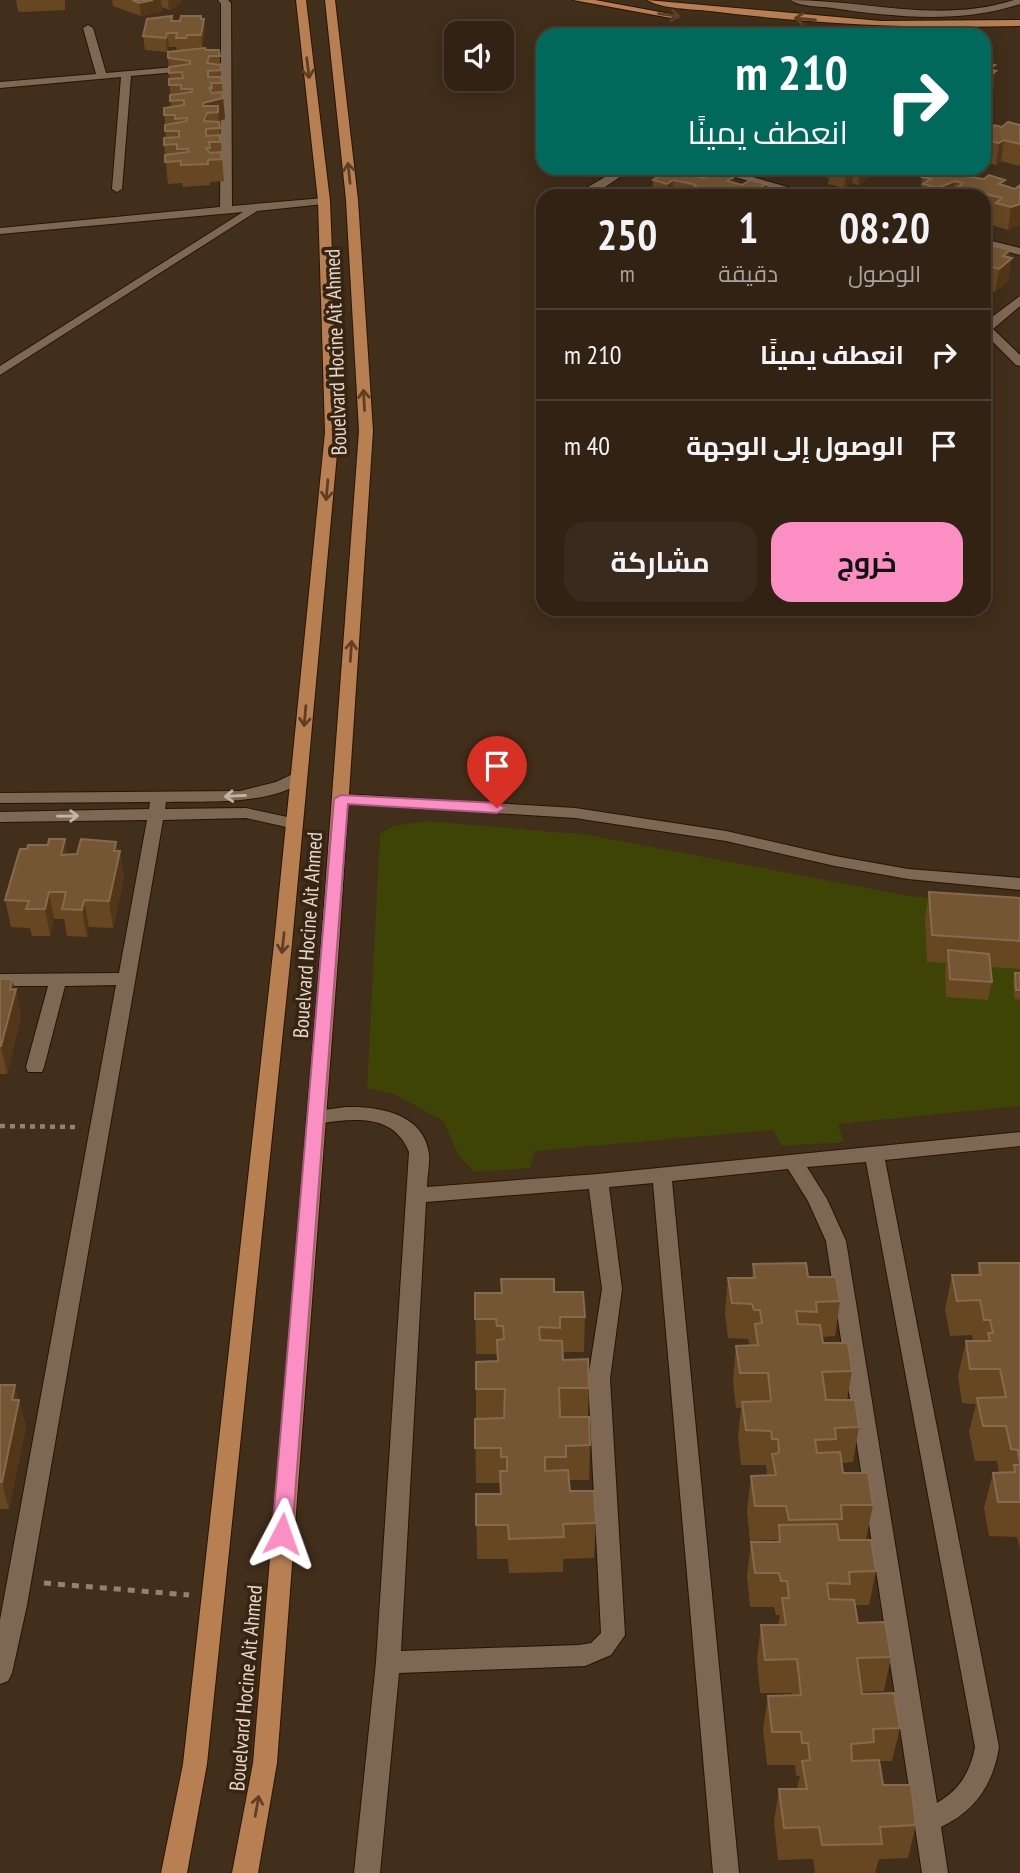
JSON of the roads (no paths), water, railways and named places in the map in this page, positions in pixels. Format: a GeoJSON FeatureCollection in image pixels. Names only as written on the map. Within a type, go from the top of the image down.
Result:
{"type":"FeatureCollection","features":[{"type":"Feature","properties":{"kind":"main road"},"geometry":{"type":"LineString","coordinates":[[174,1873],[195,1764],[295,824],[332,432],[324,201],[300,0]]}},
{"type":"Feature","properties":{"kind":"main road","name":"Bouelvard Hocine Ait Ahmed"},"geometry":{"type":"LineString","coordinates":[[245,1873],[265,1763],[341,799],[366,431],[352,200],[330,0]]}},
{"type":"Feature","properties":{"kind":"main road"},"geometry":{"type":"LineString","coordinates":[[578,0],[685,17]]}},
{"type":"Feature","properties":{"kind":"main road"},"geometry":{"type":"LineString","coordinates":[[652,0],[822,21],[958,28]]}},
{"type":"Feature","properties":{"kind":"main road"},"geometry":{"type":"LineString","coordinates":[[985,28],[983,16],[991,10]]}},
{"type":"Feature","properties":{"kind":"main road"},"geometry":{"type":"LineString","coordinates":[[991,29],[1020,23]]}},
{"type":"Feature","properties":{"kind":"main road"},"geometry":{"type":"LineString","coordinates":[[991,31],[1020,33]]}},
{"type":"Feature","properties":{"kind":"street"},"geometry":{"type":"LineString","coordinates":[[223,0],[226,3],[227,65],[226,211]]}},
{"type":"Feature","properties":{"kind":"street"},"geometry":{"type":"LineString","coordinates":[[794,0],[902,12],[955,14],[991,10],[1020,1]]}},
{"type":"Feature","properties":{"kind":"street"},"geometry":{"type":"LineString","coordinates":[[88,28],[102,76]]}},
{"type":"Feature","properties":{"kind":"street"},"geometry":{"type":"LineString","coordinates":[[0,85],[227,65]]}},
{"type":"Feature","properties":{"kind":"street"},"geometry":{"type":"LineString","coordinates":[[117,189],[126,74]]}},
{"type":"Feature","properties":{"kind":"street"},"geometry":{"type":"LineString","coordinates":[[991,127],[1020,134]]}},
{"type":"Feature","properties":{"kind":"street"},"geometry":{"type":"LineString","coordinates":[[592,189],[616,175]]}},
{"type":"Feature","properties":{"kind":"street"},"geometry":{"type":"LineString","coordinates":[[735,175],[787,189]]}},
{"type":"Feature","properties":{"kind":"street"},"geometry":{"type":"LineString","coordinates":[[949,175],[972,181]]}},
{"type":"Feature","properties":{"kind":"street"},"geometry":{"type":"LineString","coordinates":[[0,232],[324,201]]}},
{"type":"Feature","properties":{"kind":"street"},"geometry":{"type":"LineString","coordinates":[[0,371],[255,209]]}},
{"type":"Feature","properties":{"kind":"street"},"geometry":{"type":"LineString","coordinates":[[991,244],[1020,252]]}},
{"type":"Feature","properties":{"kind":"street"},"geometry":{"type":"LineString","coordinates":[[991,323],[1020,300]]}},
{"type":"Feature","properties":{"kind":"street"},"geometry":{"type":"LineString","coordinates":[[991,334],[1020,362]]}},
{"type":"Feature","properties":{"kind":"street"},"geometry":{"type":"LineString","coordinates":[[0,817],[240,796],[281,786],[299,776]]}},
{"type":"Feature","properties":{"kind":"street"},"geometry":{"type":"LineString","coordinates":[[0,798],[157,805],[246,813],[295,824]]}},
{"type":"Feature","properties":{"kind":"street"},"geometry":{"type":"LineString","coordinates":[[341,799],[575,813],[726,836],[835,861],[908,874],[1020,884]]}},
{"type":"Feature","properties":{"kind":"street"},"geometry":{"type":"LineString","coordinates":[[0,1673],[7,1605],[19,1580],[157,805]]}},
{"type":"Feature","properties":{"kind":"street"},"geometry":{"type":"LineString","coordinates":[[35,1067],[58,979]]}},
{"type":"Feature","properties":{"kind":"street"},"geometry":{"type":"LineString","coordinates":[[0,980],[126,979]]}},
{"type":"Feature","properties":{"kind":"street"},"geometry":{"type":"LineString","coordinates":[[316,1117],[366,1112],[382,1115],[408,1129],[419,1152],[388,1662],[367,1873]]}},
{"type":"Feature","properties":{"kind":"street"},"geometry":{"type":"LineString","coordinates":[[416,1195],[598,1181],[1020,1139]]}},
{"type":"Feature","properties":{"kind":"street"},"geometry":{"type":"LineString","coordinates":[[874,1153],[987,1747],[985,1763],[971,1792],[945,1813],[929,1820]]}},
{"type":"Feature","properties":{"kind":"street"},"geometry":{"type":"LineString","coordinates":[[793,1161],[817,1199],[836,1241],[929,1820],[935,1873]]}},
{"type":"Feature","properties":{"kind":"street"},"geometry":{"type":"LineString","coordinates":[[662,1174],[726,1873]]}},
{"type":"Feature","properties":{"kind":"street"},"geometry":{"type":"LineString","coordinates":[[388,1662],[579,1656],[594,1654],[606,1646],[613,1635],[599,1379],[612,1289],[598,1181]]}}]}
